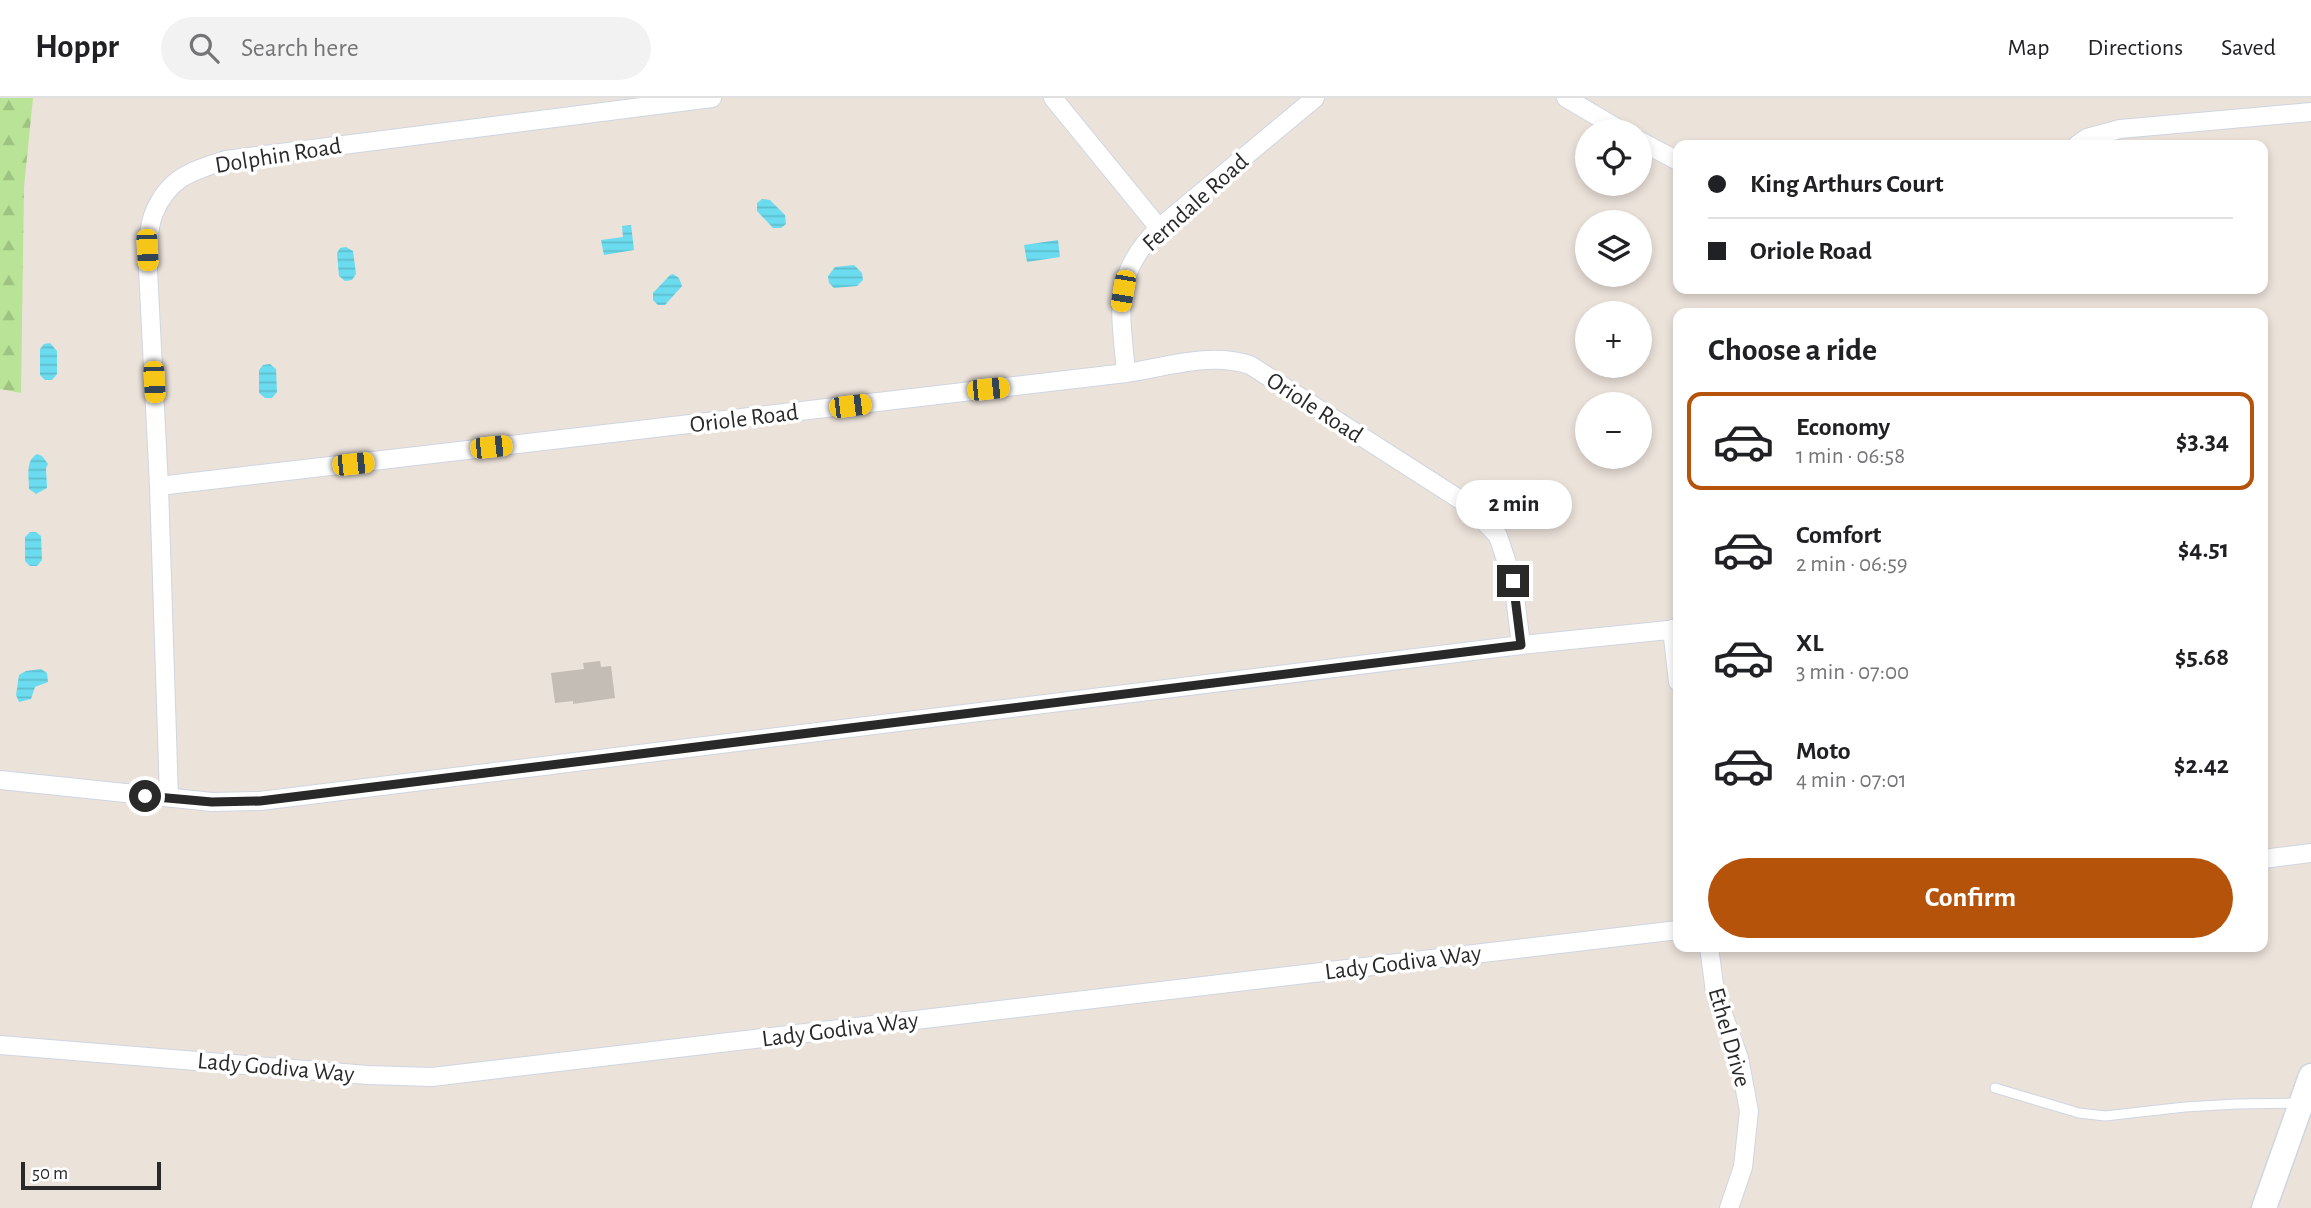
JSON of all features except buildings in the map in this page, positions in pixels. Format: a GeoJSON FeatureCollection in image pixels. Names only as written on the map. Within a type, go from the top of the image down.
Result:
{"type":"FeatureCollection","features":[{"type":"Feature","properties":{"kind":"street","name":"Dolphin Road"},"geometry":{"type":"LineString","coordinates":[[169,798],[159,486],[147,250],[153,214],[172,184],[196,170],[226,160],[712,98]]}},
{"type":"Feature","properties":{"kind":"street"},"geometry":{"type":"LineString","coordinates":[[1053,98],[1158,228]]}},
{"type":"Feature","properties":{"kind":"street","name":"Ferndale Road"},"geometry":{"type":"LineString","coordinates":[[1126,373],[1120,307],[1126,274],[1140,246],[1158,228],[1315,98]]}},
{"type":"Feature","properties":{"kind":"street"},"geometry":{"type":"LineString","coordinates":[[1566,98],[1602,119]]}},
{"type":"Feature","properties":{"kind":"street"},"geometry":{"type":"LineString","coordinates":[[2084,140],[2120,128],[2311,112]]}},
{"type":"Feature","properties":{"kind":"street"},"geometry":{"type":"LineString","coordinates":[[1652,147],[1673,158]]}},
{"type":"Feature","properties":{"kind":"street","name":"Oriole Road"},"geometry":{"type":"LineString","coordinates":[[159,486],[1126,373],[1213,359],[1231,359],[1250,365],[1470,506],[1498,536],[1513,581],[1521,645]]}},
{"type":"Feature","properties":{"kind":"street"},"geometry":{"type":"LineString","coordinates":[[0,780],[212,802],[260,801],[1521,645],[1673,629]]}},
{"type":"Feature","properties":{"kind":"street"},"geometry":{"type":"LineString","coordinates":[[2268,858],[2311,853]]}},
{"type":"Feature","properties":{"kind":"street","name":"Lady Godiva Way"},"geometry":{"type":"LineString","coordinates":[[0,1045],[368,1075],[432,1076],[1673,931]]}},
{"type":"Feature","properties":{"kind":"street","name":"Ethel Drive"},"geometry":{"type":"LineString","coordinates":[[1710,952],[1715,992],[1739,1058],[1749,1111],[1743,1167],[1729,1208]]}},
{"type":"Feature","properties":{"kind":"street"},"geometry":{"type":"LineString","coordinates":[[2264,1208],[2311,1076]]}},
{"type":"Feature","properties":{"kind":"lane"},"geometry":{"type":"LineString","coordinates":[[1995,1088],[2079,1113],[2105,1116],[2236,1104],[2302,1103]]}},
{"type":"Feature","properties":{"kind":"green space"},"geometry":{"type":"Polygon","coordinates":[[[0,98],[33,98],[24,187],[21,393],[0,389],[0,98]]]}},
{"type":"Feature","properties":{"kind":"water"},"geometry":{"type":"Polygon","coordinates":[[[762,199],[770,200],[785,215],[786,224],[781,228],[773,228],[757,211],[757,203],[762,199]]]}},
{"type":"Feature","properties":{"kind":"water"},"geometry":{"type":"Polygon","coordinates":[[[631,225],[634,250],[604,255],[601,240],[623,237],[622,226],[631,225]]]}},
{"type":"Feature","properties":{"kind":"water"},"geometry":{"type":"Polygon","coordinates":[[[1058,240],[1060,257],[1027,262],[1024,245],[1058,240]]]}},
{"type":"Feature","properties":{"kind":"water"},"geometry":{"type":"Polygon","coordinates":[[[346,247],[353,251],[356,274],[352,280],[345,281],[339,276],[337,253],[340,248],[346,247]]]}},
{"type":"Feature","properties":{"kind":"water"},"geometry":{"type":"Polygon","coordinates":[[[854,265],[862,273],[863,280],[857,286],[834,288],[829,283],[828,276],[835,267],[854,265]]]}},
{"type":"Feature","properties":{"kind":"water"},"geometry":{"type":"Polygon","coordinates":[[[673,274],[679,278],[682,286],[665,305],[658,305],[653,300],[653,293],[673,274]]]}},
{"type":"Feature","properties":{"kind":"water"},"geometry":{"type":"Polygon","coordinates":[[[50,343],[57,351],[57,374],[52,380],[45,380],[40,375],[40,349],[44,344],[50,343]]]}},
{"type":"Feature","properties":{"kind":"water"},"geometry":{"type":"Polygon","coordinates":[[[270,364],[276,369],[277,392],[272,398],[265,398],[259,393],[259,370],[263,365],[270,364]]]}},
{"type":"Feature","properties":{"kind":"water"},"geometry":{"type":"Polygon","coordinates":[[[37,454],[48,464],[47,488],[36,494],[29,489],[28,474],[29,465],[37,454]]]}},
{"type":"Feature","properties":{"kind":"water"},"geometry":{"type":"Polygon","coordinates":[[[30,532],[41,536],[42,560],[37,566],[30,566],[25,561],[25,537],[30,532]]]}},
{"type":"Feature","properties":{"kind":"water"},"geometry":{"type":"Polygon","coordinates":[[[41,669],[47,673],[48,682],[35,687],[31,699],[19,702],[16,695],[19,675],[41,669]]]}},
{"type":"Feature","properties":{"kind":"route"},"geometry":{"type":"LineString","coordinates":[[145,796],[212,802],[260,801],[1521,645],[1513,581]]}}]}
